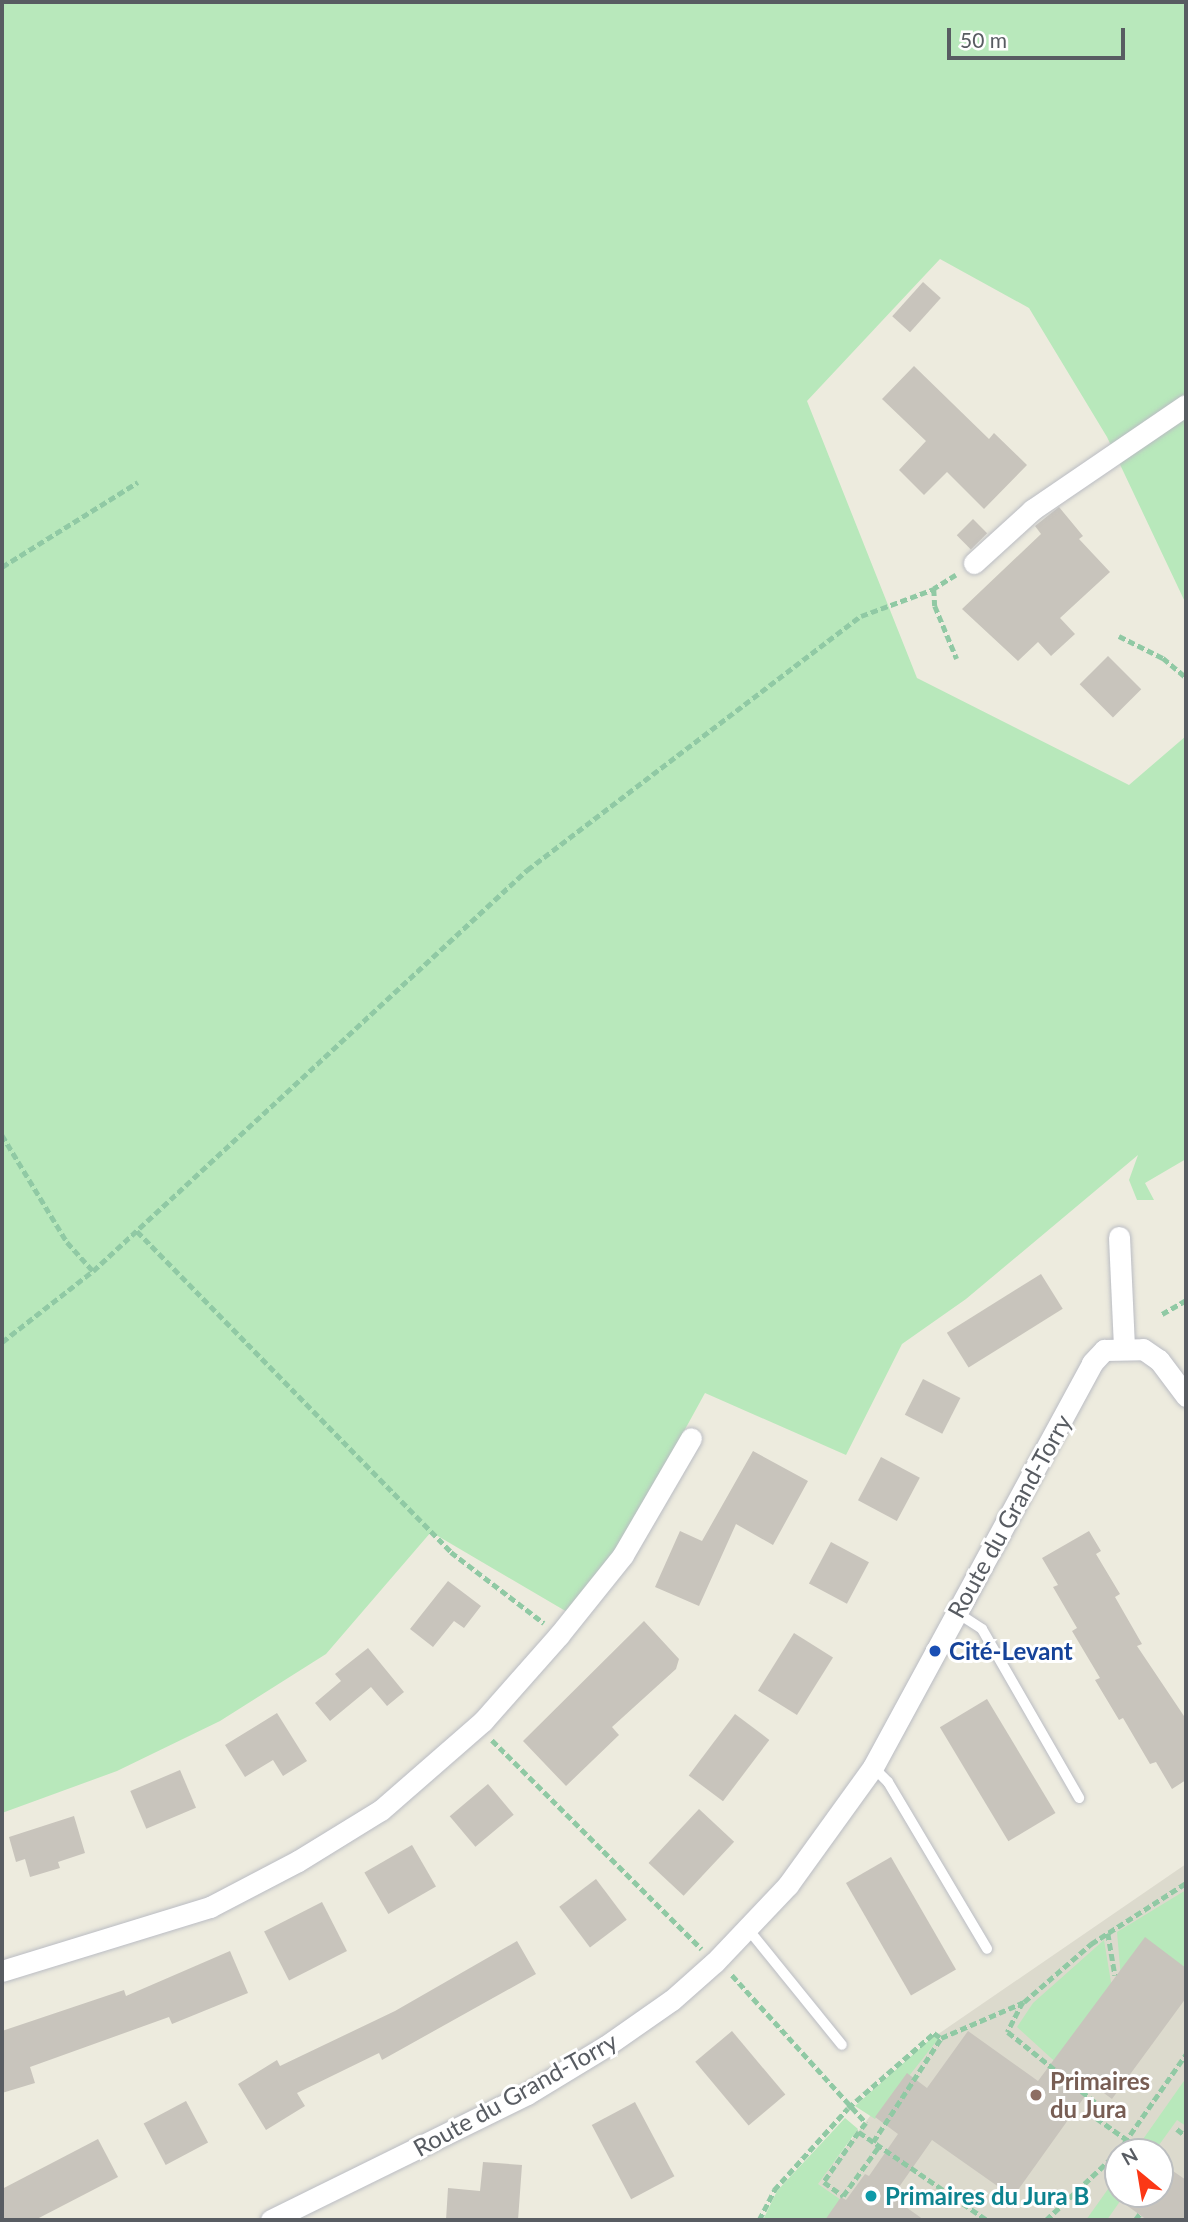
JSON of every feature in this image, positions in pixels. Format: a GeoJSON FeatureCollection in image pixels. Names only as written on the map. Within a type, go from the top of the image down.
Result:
{"type":"FeatureCollection","features":[{"type":"Feature","properties":{"kind":"street"},"geometry":{"type":"LineString","coordinates":[[974,562],[1032,510],[1186,405]]}},
{"type":"Feature","properties":{"kind":"street"},"geometry":{"type":"LineString","coordinates":[[1119,1237],[1124,1347],[1143,1349],[1158,1360],[1186,1396]]}},
{"type":"Feature","properties":{"kind":"street","name":"Route du Grand-Torry"},"geometry":{"type":"LineString","coordinates":[[271,2220],[527,2094],[628,2031],[715,1962],[748,1929],[788,1885],[873,1767],[1092,1363],[1104,1350],[1124,1347]]}},
{"type":"Feature","properties":{"kind":"street"},"geometry":{"type":"LineString","coordinates":[[2,1971],[210,1907],[299,1861],[381,1810],[483,1721],[559,1635],[623,1555],[691,1438]]}},
{"type":"Feature","properties":{"kind":"lane"},"geometry":{"type":"LineString","coordinates":[[956,1612],[982,1629],[1079,1798]]}},
{"type":"Feature","properties":{"kind":"lane"},"geometry":{"type":"LineString","coordinates":[[873,1767],[888,1782],[987,1950]]}},
{"type":"Feature","properties":{"kind":"lane"},"geometry":{"type":"LineString","coordinates":[[748,1929],[842,2045]]}},
{"type":"Feature","properties":{"kind":"path"},"geometry":{"type":"LineString","coordinates":[[2,566],[138,482]]}},
{"type":"Feature","properties":{"kind":"path"},"geometry":{"type":"LineString","coordinates":[[2,1342],[93,1271],[527,870],[861,616],[934,589],[974,562]]}},
{"type":"Feature","properties":{"kind":"path"},"geometry":{"type":"LineString","coordinates":[[934,589],[935,606],[957,659]]}},
{"type":"Feature","properties":{"kind":"path"},"geometry":{"type":"LineString","coordinates":[[1119,636],[1163,657],[1186,677]]}},
{"type":"Feature","properties":{"kind":"path"},"geometry":{"type":"LineString","coordinates":[[2,1135],[67,1242],[93,1271]]}},
{"type":"Feature","properties":{"kind":"path"},"geometry":{"type":"LineString","coordinates":[[137,1231],[451,1552],[559,1635]]}},
{"type":"Feature","properties":{"kind":"path"},"geometry":{"type":"LineString","coordinates":[[1162,1314],[1186,1300]]}},
{"type":"Feature","properties":{"kind":"path"},"geometry":{"type":"LineString","coordinates":[[489,1737],[715,1962],[732,1975],[848,2108],[866,2123],[824,2182],[843,2196],[879,2146]]}},
{"type":"Feature","properties":{"kind":"path"},"geometry":{"type":"LineString","coordinates":[[873,2141],[941,2038],[1024,2002],[1108,1933],[1186,1883]]}},
{"type":"Feature","properties":{"kind":"path"},"geometry":{"type":"LineString","coordinates":[[1108,1933],[1115,1975]]}},
{"type":"Feature","properties":{"kind":"path"},"geometry":{"type":"LineString","coordinates":[[1024,2002],[1008,2032],[1095,2102],[1088,2112],[1124,2138]]}},
{"type":"Feature","properties":{"kind":"path"},"geometry":{"type":"LineString","coordinates":[[759,2220],[774,2190],[848,2108],[934,2033],[941,2038]]}},
{"type":"Feature","properties":{"kind":"path"},"geometry":{"type":"LineString","coordinates":[[1132,2138],[1186,2054]]}},
{"type":"Feature","properties":{"kind":"path"},"geometry":{"type":"LineString","coordinates":[[1177,2129],[1186,2136]]}},
{"type":"Feature","properties":{"kind":"path"},"geometry":{"type":"LineString","coordinates":[[859,2132],[987,2220]]}},
{"type":"Feature","properties":{"kind":"path"},"geometry":{"type":"LineString","coordinates":[[1046,2220],[1104,2165]]}},
{"type":"Feature","properties":{"kind":"path"},"geometry":{"type":"LineString","coordinates":[[1135,2220],[1141,2212]]}},
{"type":"Feature","properties":{"kind":"shaded area","name":"Primaires du Jura"},"geometry":{"type":"Polygon","coordinates":[[[1186,1864],[1186,2220],[788,2220],[931,2039],[1186,1864]]]}},
{"type":"Feature","properties":{"kind":"green space"},"geometry":{"type":"Polygon","coordinates":[[[2,2],[1186,2],[1186,604],[1107,437],[1029,308],[940,259],[807,401],[917,678],[1129,785],[1186,736],[1186,1159],[1145,1183],[1154,1200],[1137,1200],[1129,1180],[1138,1155],[966,1299],[902,1344],[846,1455],[705,1393],[600,1584],[574,1616],[431,1532],[326,1654],[220,1721],[117,1771],[2,1813],[2,2]]]}},
{"type":"Feature","properties":{"kind":"green space"},"geometry":{"type":"Polygon","coordinates":[[[1186,1890],[1186,1985],[1084,2063],[1074,2079],[1017,2027],[1033,2003],[1104,1940],[1112,1988],[1121,1979],[1117,1932],[1186,1890]]]}},
{"type":"Feature","properties":{"kind":"green space"},"geometry":{"type":"Polygon","coordinates":[[[935,2035],[939,2038],[875,2119],[855,2106],[935,2035]]]}},
{"type":"Feature","properties":{"kind":"green space"},"geometry":{"type":"Polygon","coordinates":[[[1186,2078],[1186,2126],[1177,2120],[1164,2138],[1144,2138],[1186,2078]]]}},
{"type":"Feature","properties":{"kind":"green space"},"geometry":{"type":"Polygon","coordinates":[[[845,2118],[858,2129],[818,2184],[844,2202],[831,2220],[763,2220],[777,2191],[845,2118]]]}},
{"type":"Feature","properties":{"kind":"green space"},"geometry":{"type":"Polygon","coordinates":[[[1104,2195],[1104,2208],[1115,2208],[1107,2220],[1086,2220],[1104,2195]]]}},
{"type":"Feature","properties":{"kind":"building"},"geometry":{"type":"Polygon","coordinates":[[[923,282],[941,298],[910,332],[892,316],[923,282]]]}},
{"type":"Feature","properties":{"kind":"building"},"geometry":{"type":"Polygon","coordinates":[[[914,366],[989,439],[994,433],[1027,465],[984,509],[947,472],[924,495],[899,470],[926,441],[882,399],[914,366]]]}},
{"type":"Feature","properties":{"kind":"building"},"geometry":{"type":"Polygon","coordinates":[[[1059,507],[1083,536],[1079,539],[1110,572],[1060,618],[1075,634],[1051,656],[1038,642],[1018,661],[962,609],[1041,534],[1035,526],[1059,507]]]}},
{"type":"Feature","properties":{"kind":"building"},"geometry":{"type":"Polygon","coordinates":[[[973,519],[987,533],[971,549],[957,535],[973,519]]]}},
{"type":"Feature","properties":{"kind":"building"},"geometry":{"type":"Polygon","coordinates":[[[1108,656],[1141,689],[1113,718],[1080,684],[1108,656]]]}},
{"type":"Feature","properties":{"kind":"building"},"geometry":{"type":"Polygon","coordinates":[[[1041,1274],[1063,1309],[969,1368],[947,1333],[1041,1274]]]}},
{"type":"Feature","properties":{"kind":"building"},"geometry":{"type":"Polygon","coordinates":[[[923,1379],[960,1398],[942,1434],[905,1415],[923,1379]]]}},
{"type":"Feature","properties":{"kind":"building"},"geometry":{"type":"Polygon","coordinates":[[[753,1451],[808,1481],[773,1545],[736,1524],[699,1606],[655,1587],[680,1531],[702,1541],[753,1451]]]}},
{"type":"Feature","properties":{"kind":"building"},"geometry":{"type":"Polygon","coordinates":[[[881,1457],[920,1478],[897,1521],[858,1500],[881,1457]]]}},
{"type":"Feature","properties":{"kind":"building"},"geometry":{"type":"Polygon","coordinates":[[[1089,1531],[1101,1551],[1096,1554],[1120,1594],[1115,1597],[1142,1644],[1137,1646],[1186,1719],[1186,1780],[1172,1789],[1156,1762],[1150,1764],[1123,1718],[1119,1720],[1095,1680],[1100,1678],[1072,1631],[1077,1628],[1053,1587],[1058,1585],[1042,1558],[1089,1531]]]}},
{"type":"Feature","properties":{"kind":"building"},"geometry":{"type":"Polygon","coordinates":[[[831,1542],[869,1562],[847,1604],[809,1583],[831,1542]]]}},
{"type":"Feature","properties":{"kind":"building"},"geometry":{"type":"Polygon","coordinates":[[[448,1581],[481,1606],[464,1628],[454,1621],[433,1647],[410,1629],[448,1581]]]}},
{"type":"Feature","properties":{"kind":"building"},"geometry":{"type":"Polygon","coordinates":[[[644,1621],[679,1659],[676,1669],[612,1727],[619,1735],[566,1786],[523,1741],[644,1621]]]}},
{"type":"Feature","properties":{"kind":"building"},"geometry":{"type":"Polygon","coordinates":[[[794,1633],[833,1657],[797,1715],[758,1691],[794,1633]]]}},
{"type":"Feature","properties":{"kind":"building"},"geometry":{"type":"Polygon","coordinates":[[[368,1648],[404,1692],[387,1706],[371,1687],[330,1721],[315,1703],[341,1681],[335,1674],[368,1648]]]}},
{"type":"Feature","properties":{"kind":"building"},"geometry":{"type":"Polygon","coordinates":[[[987,1699],[1056,1813],[1008,1841],[940,1727],[987,1699]]]}},
{"type":"Feature","properties":{"kind":"building"},"geometry":{"type":"Polygon","coordinates":[[[277,1713],[307,1761],[283,1776],[273,1760],[245,1777],[225,1745],[277,1713]]]}},
{"type":"Feature","properties":{"kind":"building"},"geometry":{"type":"Polygon","coordinates":[[[735,1714],[769,1740],[723,1801],[689,1775],[735,1714]]]}},
{"type":"Feature","properties":{"kind":"building"},"geometry":{"type":"Polygon","coordinates":[[[180,1770],[196,1808],[146,1829],[130,1791],[180,1770]]]}},
{"type":"Feature","properties":{"kind":"building"},"geometry":{"type":"Polygon","coordinates":[[[488,1784],[514,1815],[475,1847],[450,1816],[488,1784]]]}},
{"type":"Feature","properties":{"kind":"building"},"geometry":{"type":"Polygon","coordinates":[[[699,1809],[734,1842],[684,1896],[649,1863],[699,1809]]]}},
{"type":"Feature","properties":{"kind":"building"},"geometry":{"type":"Polygon","coordinates":[[[74,1816],[85,1853],[58,1862],[60,1868],[30,1877],[25,1859],[16,1862],[9,1837],[74,1816]]]}},
{"type":"Feature","properties":{"kind":"building"},"geometry":{"type":"Polygon","coordinates":[[[412,1845],[436,1887],[388,1914],[364,1872],[412,1845]]]}},
{"type":"Feature","properties":{"kind":"building"},"geometry":{"type":"Polygon","coordinates":[[[891,1857],[956,1970],[911,1996],[846,1883],[891,1857]]]}},
{"type":"Feature","properties":{"kind":"building"},"geometry":{"type":"Polygon","coordinates":[[[596,1879],[627,1920],[590,1947],[559,1907],[596,1879]]]}},
{"type":"Feature","properties":{"kind":"building"},"geometry":{"type":"Polygon","coordinates":[[[322,1902],[347,1951],[289,1981],[264,1932],[322,1902]]]}},
{"type":"Feature","properties":{"kind":"building"},"geometry":{"type":"Polygon","coordinates":[[[1145,1937],[1186,1968],[1186,1998],[1112,2099],[1093,2085],[1013,2197],[932,2140],[892,2197],[924,2220],[825,2220],[841,2197],[846,2200],[865,2174],[869,2176],[898,2134],[875,2117],[907,2073],[927,2088],[968,2031],[1038,2081],[1145,1937]]]}},
{"type":"Feature","properties":{"kind":"building"},"geometry":{"type":"Polygon","coordinates":[[[517,1941],[536,1974],[382,2060],[379,2053],[297,2093],[305,2106],[266,2130],[238,2084],[277,2060],[280,2066],[395,2011],[517,1941]]]}},
{"type":"Feature","properties":{"kind":"building"},"geometry":{"type":"Polygon","coordinates":[[[230,1951],[248,1993],[172,2024],[169,2017],[30,2067],[35,2083],[2,2093],[2,2031],[124,1990],[126,1996],[230,1951]]]}},
{"type":"Feature","properties":{"kind":"building"},"geometry":{"type":"Polygon","coordinates":[[[732,2031],[785,2095],[749,2125],[695,2062],[732,2031]]]}},
{"type":"Feature","properties":{"kind":"building"},"geometry":{"type":"Polygon","coordinates":[[[186,2101],[208,2142],[166,2165],[144,2124],[186,2101]]]}},
{"type":"Feature","properties":{"kind":"building"},"geometry":{"type":"Polygon","coordinates":[[[635,2102],[674,2176],[631,2199],[592,2125],[635,2102]]]}},
{"type":"Feature","properties":{"kind":"building"},"geometry":{"type":"Polygon","coordinates":[[[98,2139],[118,2177],[35,2220],[2,2220],[2,2189],[98,2139]]]}},
{"type":"Feature","properties":{"kind":"building"},"geometry":{"type":"Polygon","coordinates":[[[483,2162],[522,2165],[518,2220],[446,2220],[448,2188],[480,2191],[483,2162]]]}},
{"type":"Feature","properties":{"kind":"building"},"geometry":{"type":"Polygon","coordinates":[[[1174,2172],[1186,2180],[1186,2220],[1147,2220],[1130,2208],[1174,2208],[1174,2172]]]}},
{"type":"Feature","properties":{"kind":"place","name":"Cité-Levant"},"geometry":{"type":"Point","coordinates":[935,1651]}},
{"type":"Feature","properties":{"kind":"place","name":"Primaires du Jura"},"geometry":{"type":"Point","coordinates":[1036,2095]}},
{"type":"Feature","properties":{"kind":"place","name":"Primaires du Jura B"},"geometry":{"type":"Point","coordinates":[871,2196]}}]}
